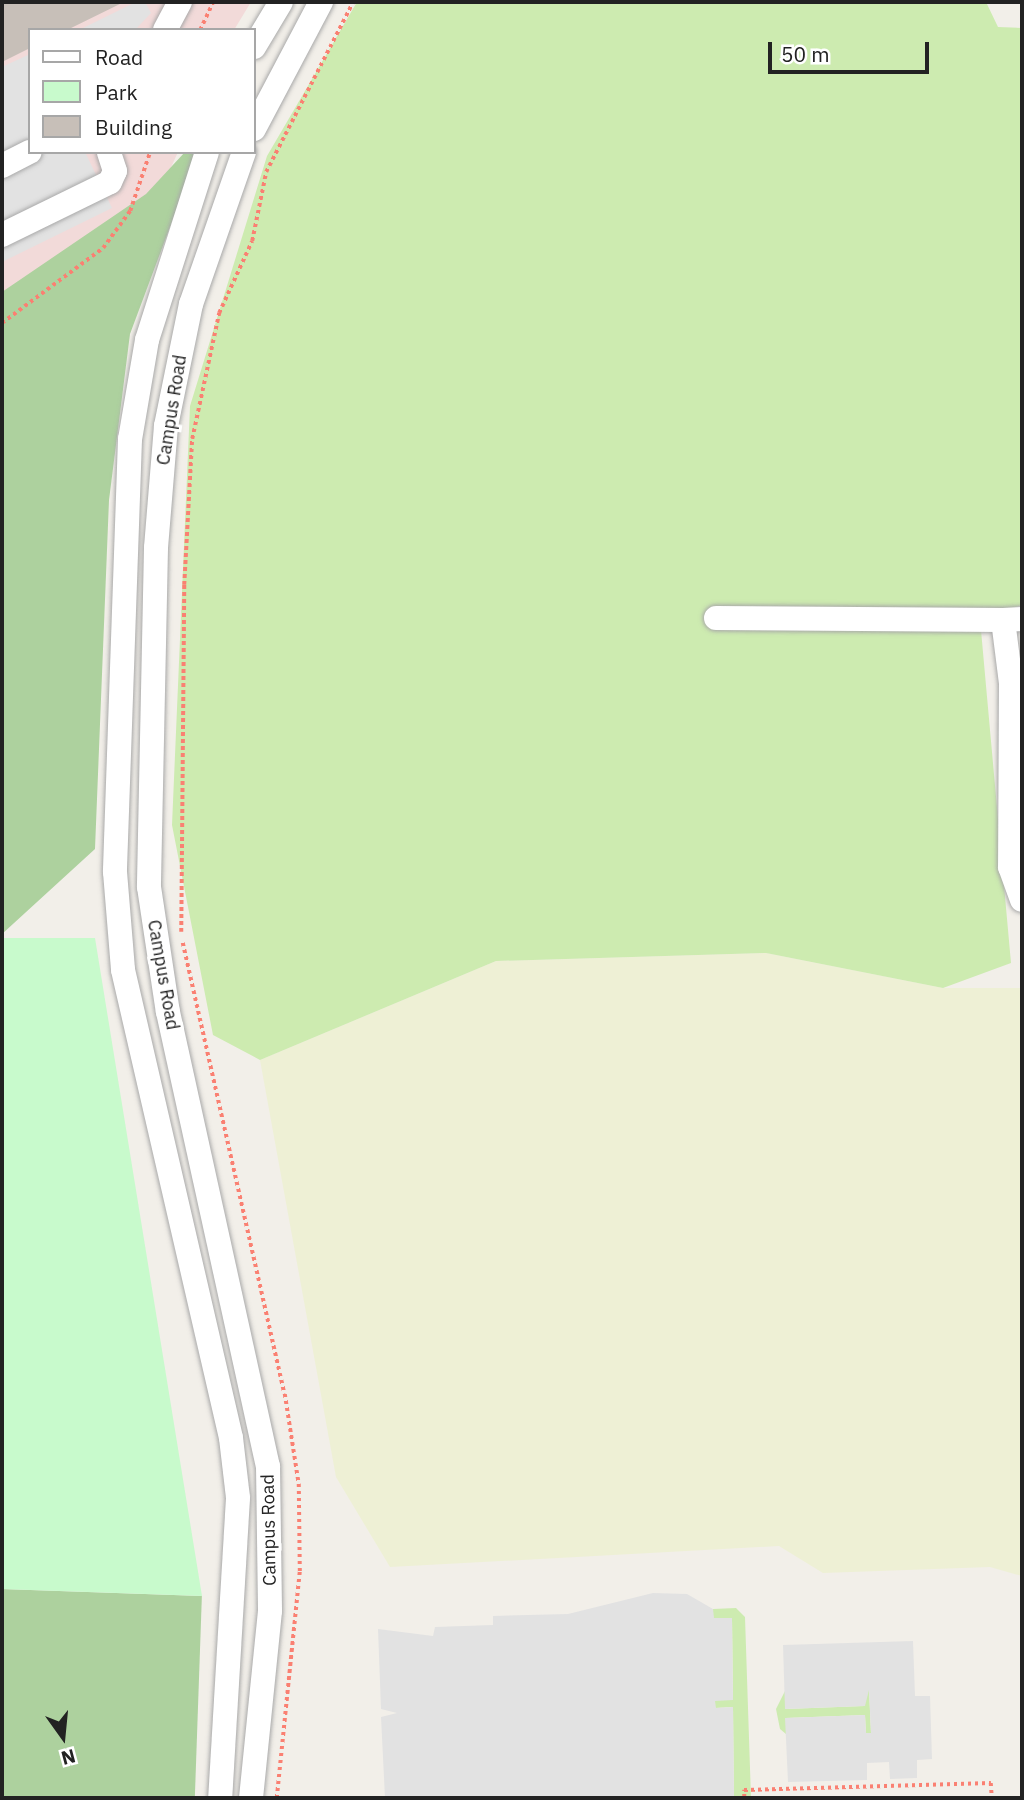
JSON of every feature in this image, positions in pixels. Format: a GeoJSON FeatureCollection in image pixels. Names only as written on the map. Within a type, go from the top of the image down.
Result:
{"type":"FeatureCollection","features":[{"type":"Feature","properties":{"kind":"street"},"geometry":{"type":"LineString","coordinates":[[167,28],[180,2]]}},
{"type":"Feature","properties":{"kind":"street"},"geometry":{"type":"LineString","coordinates":[[256,44],[281,2]]}},
{"type":"Feature","properties":{"kind":"street"},"geometry":{"type":"LineString","coordinates":[[256,125],[321,2]]}},
{"type":"Feature","properties":{"kind":"street"},"geometry":{"type":"LineString","coordinates":[[2,166],[28,153]]}},
{"type":"Feature","properties":{"kind":"street"},"geometry":{"type":"LineString","coordinates":[[2,235],[110,182],[115,171],[110,154]]}},
{"type":"Feature","properties":{"kind":"street","name":"Campus Road"},"geometry":{"type":"LineString","coordinates":[[206,154],[147,340],[130,439],[115,872],[123,970],[231,1438],[238,1498],[220,1798]]}},
{"type":"Feature","properties":{"kind":"street","name":"Campus Road"},"geometry":{"type":"LineString","coordinates":[[243,154],[191,304],[166,426],[156,548],[149,887],[168,1012],[268,1466],[270,1611],[251,1798]]}},
{"type":"Feature","properties":{"kind":"street"},"geometry":{"type":"LineString","coordinates":[[716,618],[1012,620],[1010,867],[1022,901]]}},
{"type":"Feature","properties":{"kind":"path"},"geometry":{"type":"LineString","coordinates":[[201,28],[213,2]]}},
{"type":"Feature","properties":{"kind":"path"},"geometry":{"type":"LineString","coordinates":[[277,1798],[300,1572],[299,1484],[285,1394],[181,934],[185,538],[192,439],[219,313],[252,241],[266,172],[353,2]]}},
{"type":"Feature","properties":{"kind":"path"},"geometry":{"type":"LineString","coordinates":[[2,323],[103,248],[130,211],[149,154]]}},
{"type":"Feature","properties":{"kind":"path"},"geometry":{"type":"LineString","coordinates":[[744,1798],[744,1790],[991,1783],[992,1798]]}},
{"type":"Feature","properties":{"kind":"shaded area"},"geometry":{"type":"Polygon","coordinates":[[[2,2],[251,2],[235,28],[28,28],[28,154],[177,154],[119,282],[2,345],[2,2]]]}},
{"type":"Feature","properties":{"kind":"shaded area"},"geometry":{"type":"Polygon","coordinates":[[[136,2],[145,2],[151,13],[137,28],[83,28],[136,2]]]}},
{"type":"Feature","properties":{"kind":"shaded area"},"geometry":{"type":"Polygon","coordinates":[[[28,55],[28,154],[86,154],[112,208],[2,262],[2,67],[28,55]]]}},
{"type":"Feature","properties":{"kind":"shaded area"},"geometry":{"type":"Polygon","coordinates":[[[653,1593],[687,1594],[713,1609],[714,1618],[732,1618],[733,1700],[715,1701],[716,1708],[733,1707],[734,1798],[385,1798],[381,1717],[397,1713],[381,1709],[378,1629],[433,1636],[435,1627],[493,1625],[493,1616],[568,1614],[653,1593]]]}},
{"type":"Feature","properties":{"kind":"shaded area"},"geometry":{"type":"Polygon","coordinates":[[[913,1641],[915,1696],[930,1696],[932,1759],[917,1760],[917,1778],[890,1779],[889,1762],[867,1763],[867,1780],[788,1782],[785,1718],[865,1715],[866,1733],[871,1733],[869,1690],[865,1706],[785,1709],[783,1645],[913,1641]]]}},
{"type":"Feature","properties":{"kind":"green space"},"geometry":{"type":"Polygon","coordinates":[[[357,2],[986,2],[998,27],[1022,28],[1022,605],[980,619],[1011,963],[943,988],[766,953],[496,961],[260,1060],[213,1035],[172,825],[190,406],[267,156],[357,2]]]}},
{"type":"Feature","properties":{"kind":"green space"},"geometry":{"type":"Polygon","coordinates":[[[183,154],[197,154],[130,334],[109,500],[95,849],[2,934],[2,292],[146,194],[183,154]]]}},
{"type":"Feature","properties":{"kind":"green space"},"geometry":{"type":"Polygon","coordinates":[[[2,938],[95,938],[202,1596],[2,1589],[2,938]]]}},
{"type":"Feature","properties":{"kind":"green space"},"geometry":{"type":"Polygon","coordinates":[[[766,953],[943,988],[1022,988],[1022,1576],[990,1567],[823,1573],[779,1546],[390,1567],[336,1477],[260,1060],[496,961],[766,953]]]}},
{"type":"Feature","properties":{"kind":"green space"},"geometry":{"type":"Polygon","coordinates":[[[2,1589],[202,1596],[195,1798],[2,1798],[2,1589]]]}},
{"type":"Feature","properties":{"kind":"green space"},"geometry":{"type":"Polygon","coordinates":[[[736,1608],[745,1617],[751,1798],[734,1798],[733,1707],[715,1708],[715,1700],[733,1699],[732,1619],[713,1618],[713,1609],[736,1608]]]}},
{"type":"Feature","properties":{"kind":"green space"},"geometry":{"type":"Polygon","coordinates":[[[864,1690],[869,1690],[871,1733],[866,1733],[865,1715],[786,1718],[786,1734],[780,1729],[776,1709],[785,1691],[786,1709],[864,1706],[864,1690]]]}},
{"type":"Feature","properties":{"kind":"building"},"geometry":{"type":"Polygon","coordinates":[[[2,2],[124,2],[71,28],[28,28],[28,49],[2,62],[2,2]]]}}]}
